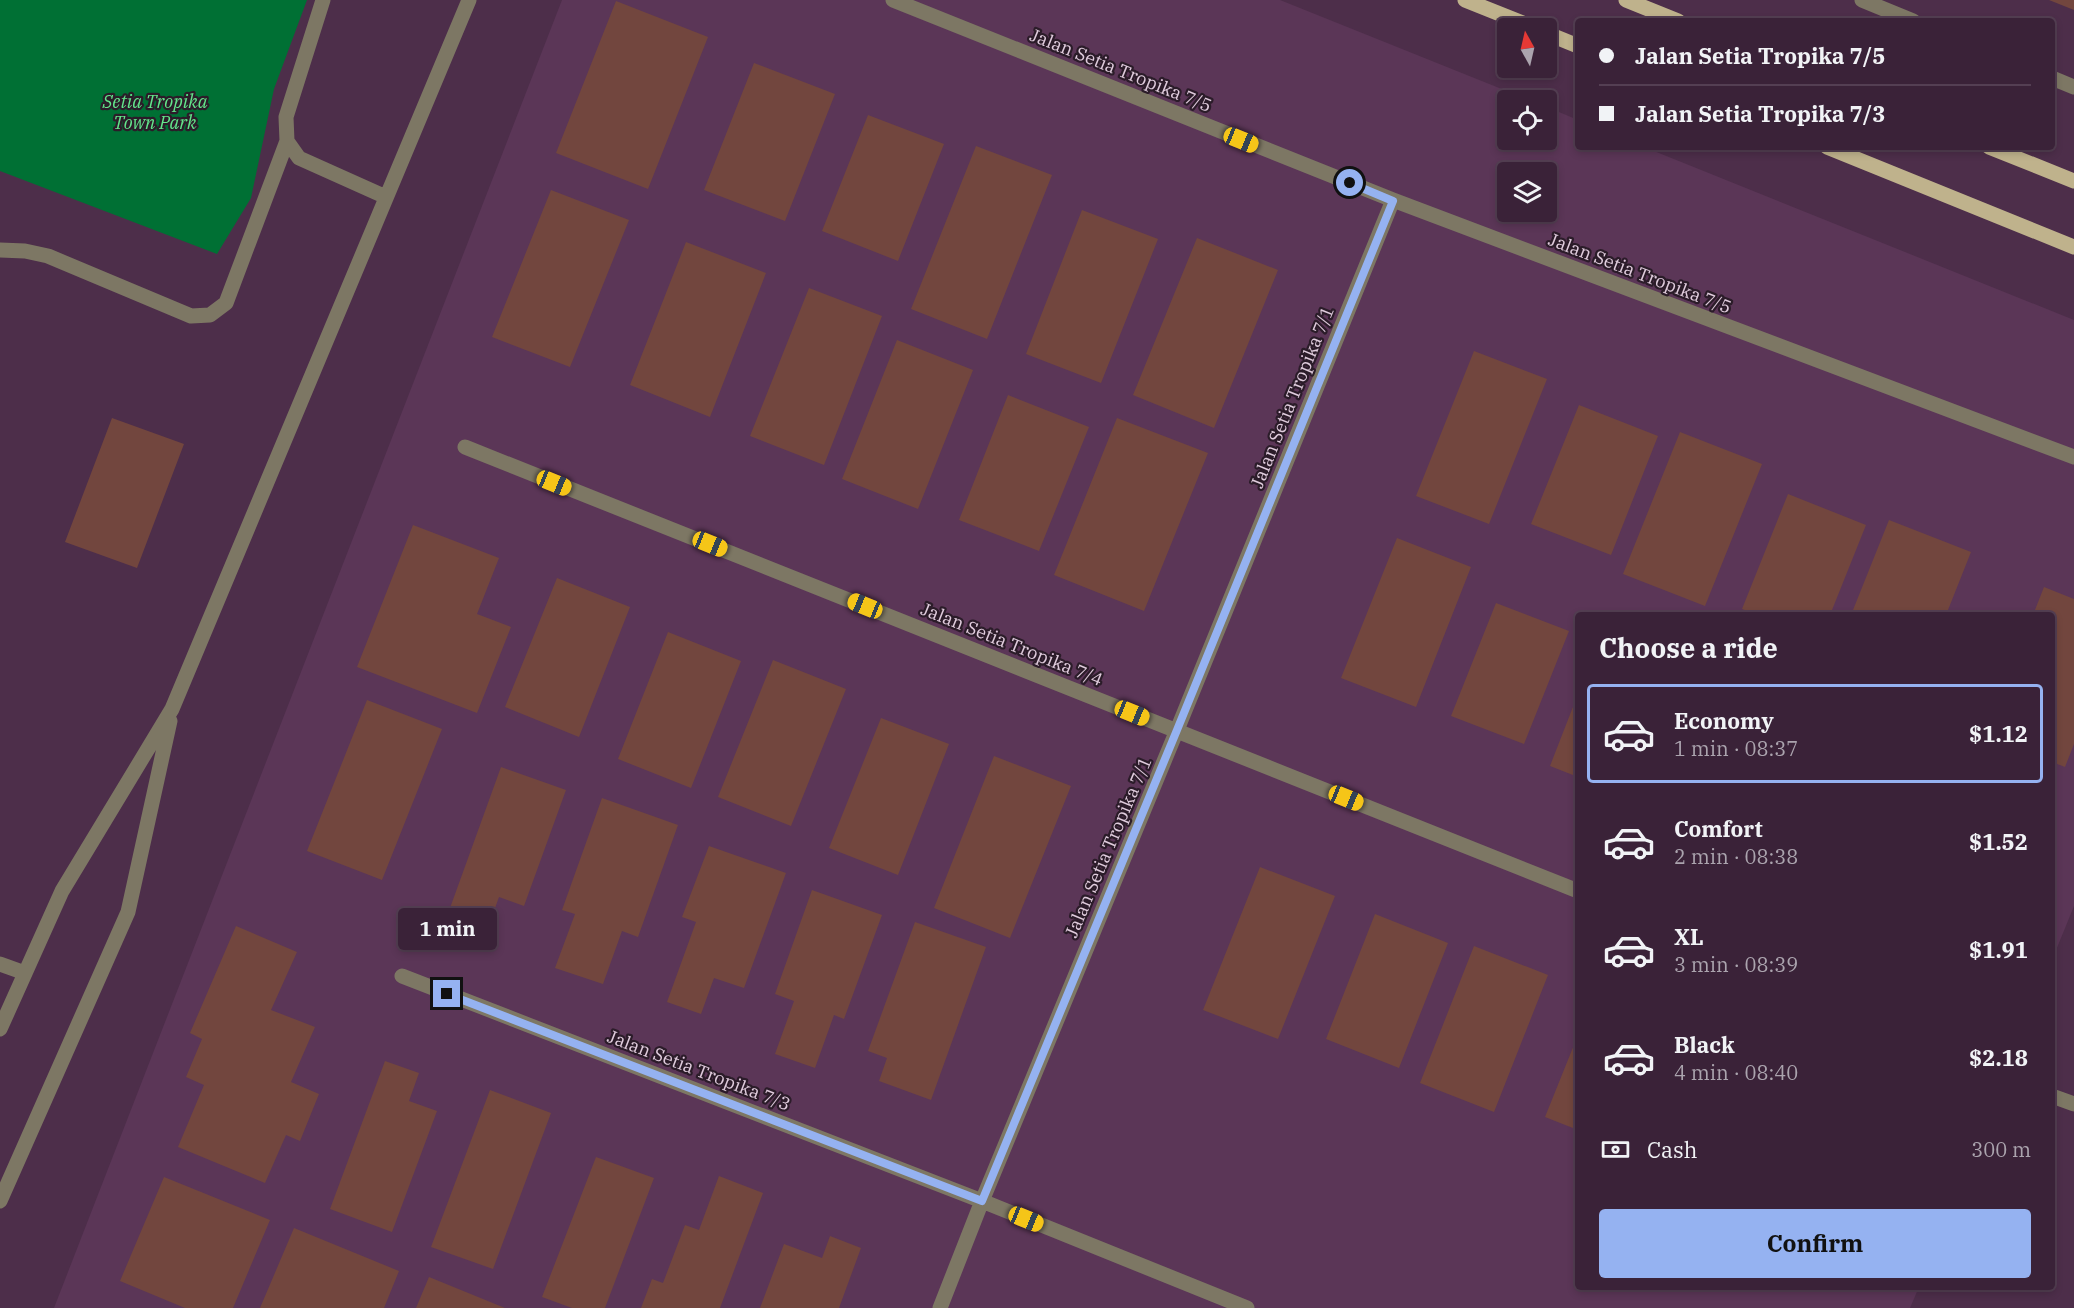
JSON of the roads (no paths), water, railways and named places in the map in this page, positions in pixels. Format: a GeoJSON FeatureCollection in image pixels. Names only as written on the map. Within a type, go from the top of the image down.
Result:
{"type":"FeatureCollection","features":[{"type":"Feature","properties":{"kind":"main road"},"geometry":{"type":"LineString","coordinates":[[1464,0],[1510,18]]}},
{"type":"Feature","properties":{"kind":"main road"},"geometry":{"type":"LineString","coordinates":[[1626,0],[1671,18]]}},
{"type":"Feature","properties":{"kind":"main road"},"geometry":{"type":"LineString","coordinates":[[1557,37],[1575,45]]}},
{"type":"Feature","properties":{"kind":"main road"},"geometry":{"type":"LineString","coordinates":[[1834,150],[2074,247]]}},
{"type":"Feature","properties":{"kind":"main road"},"geometry":{"type":"LineString","coordinates":[[1996,150],[2074,181]]}},
{"type":"Feature","properties":{"kind":"street"},"geometry":{"type":"LineString","coordinates":[[0,250],[25,251],[48,256],[191,316],[210,315],[226,303],[287,141],[286,117],[323,0]]}},
{"type":"Feature","properties":{"kind":"street"},"geometry":{"type":"LineString","coordinates":[[0,1029],[7,995],[25,973],[62,891],[172,710],[469,0]]}},
{"type":"Feature","properties":{"kind":"street","name":"Jalan Setia Tropika 7/5"},"geometry":{"type":"LineString","coordinates":[[894,0],[1393,201],[2074,457]]}},
{"type":"Feature","properties":{"kind":"street"},"geometry":{"type":"LineString","coordinates":[[1864,0],[1906,18]]}},
{"type":"Feature","properties":{"kind":"street"},"geometry":{"type":"LineString","coordinates":[[2055,79],[2074,87]]}},
{"type":"Feature","properties":{"kind":"street"},"geometry":{"type":"LineString","coordinates":[[287,141],[299,158],[386,197]]}},
{"type":"Feature","properties":{"kind":"street","name":"Jalan Setia Tropika 7/1"},"geometry":{"type":"LineString","coordinates":[[940,1308],[1393,201]]}},
{"type":"Feature","properties":{"kind":"street","name":"Jalan Setia Tropika 7/4"},"geometry":{"type":"LineString","coordinates":[[465,447],[1575,890]]}},
{"type":"Feature","properties":{"kind":"street"},"geometry":{"type":"LineString","coordinates":[[0,1201],[128,912],[172,710]]}},
{"type":"Feature","properties":{"kind":"street"},"geometry":{"type":"LineString","coordinates":[[0,964],[25,973]]}},
{"type":"Feature","properties":{"kind":"street","name":"Jalan Setia Tropika 7/3"},"geometry":{"type":"LineString","coordinates":[[402,976],[982,1201],[1247,1308]]}},
{"type":"Feature","properties":{"kind":"street"},"geometry":{"type":"LineString","coordinates":[[2055,1097],[2074,1104]]}},
{"type":"Feature","properties":{"kind":"park label","name":"Setia Tropika Town Park"},"geometry":{"type":"Point","coordinates":[155,111]}}]}
